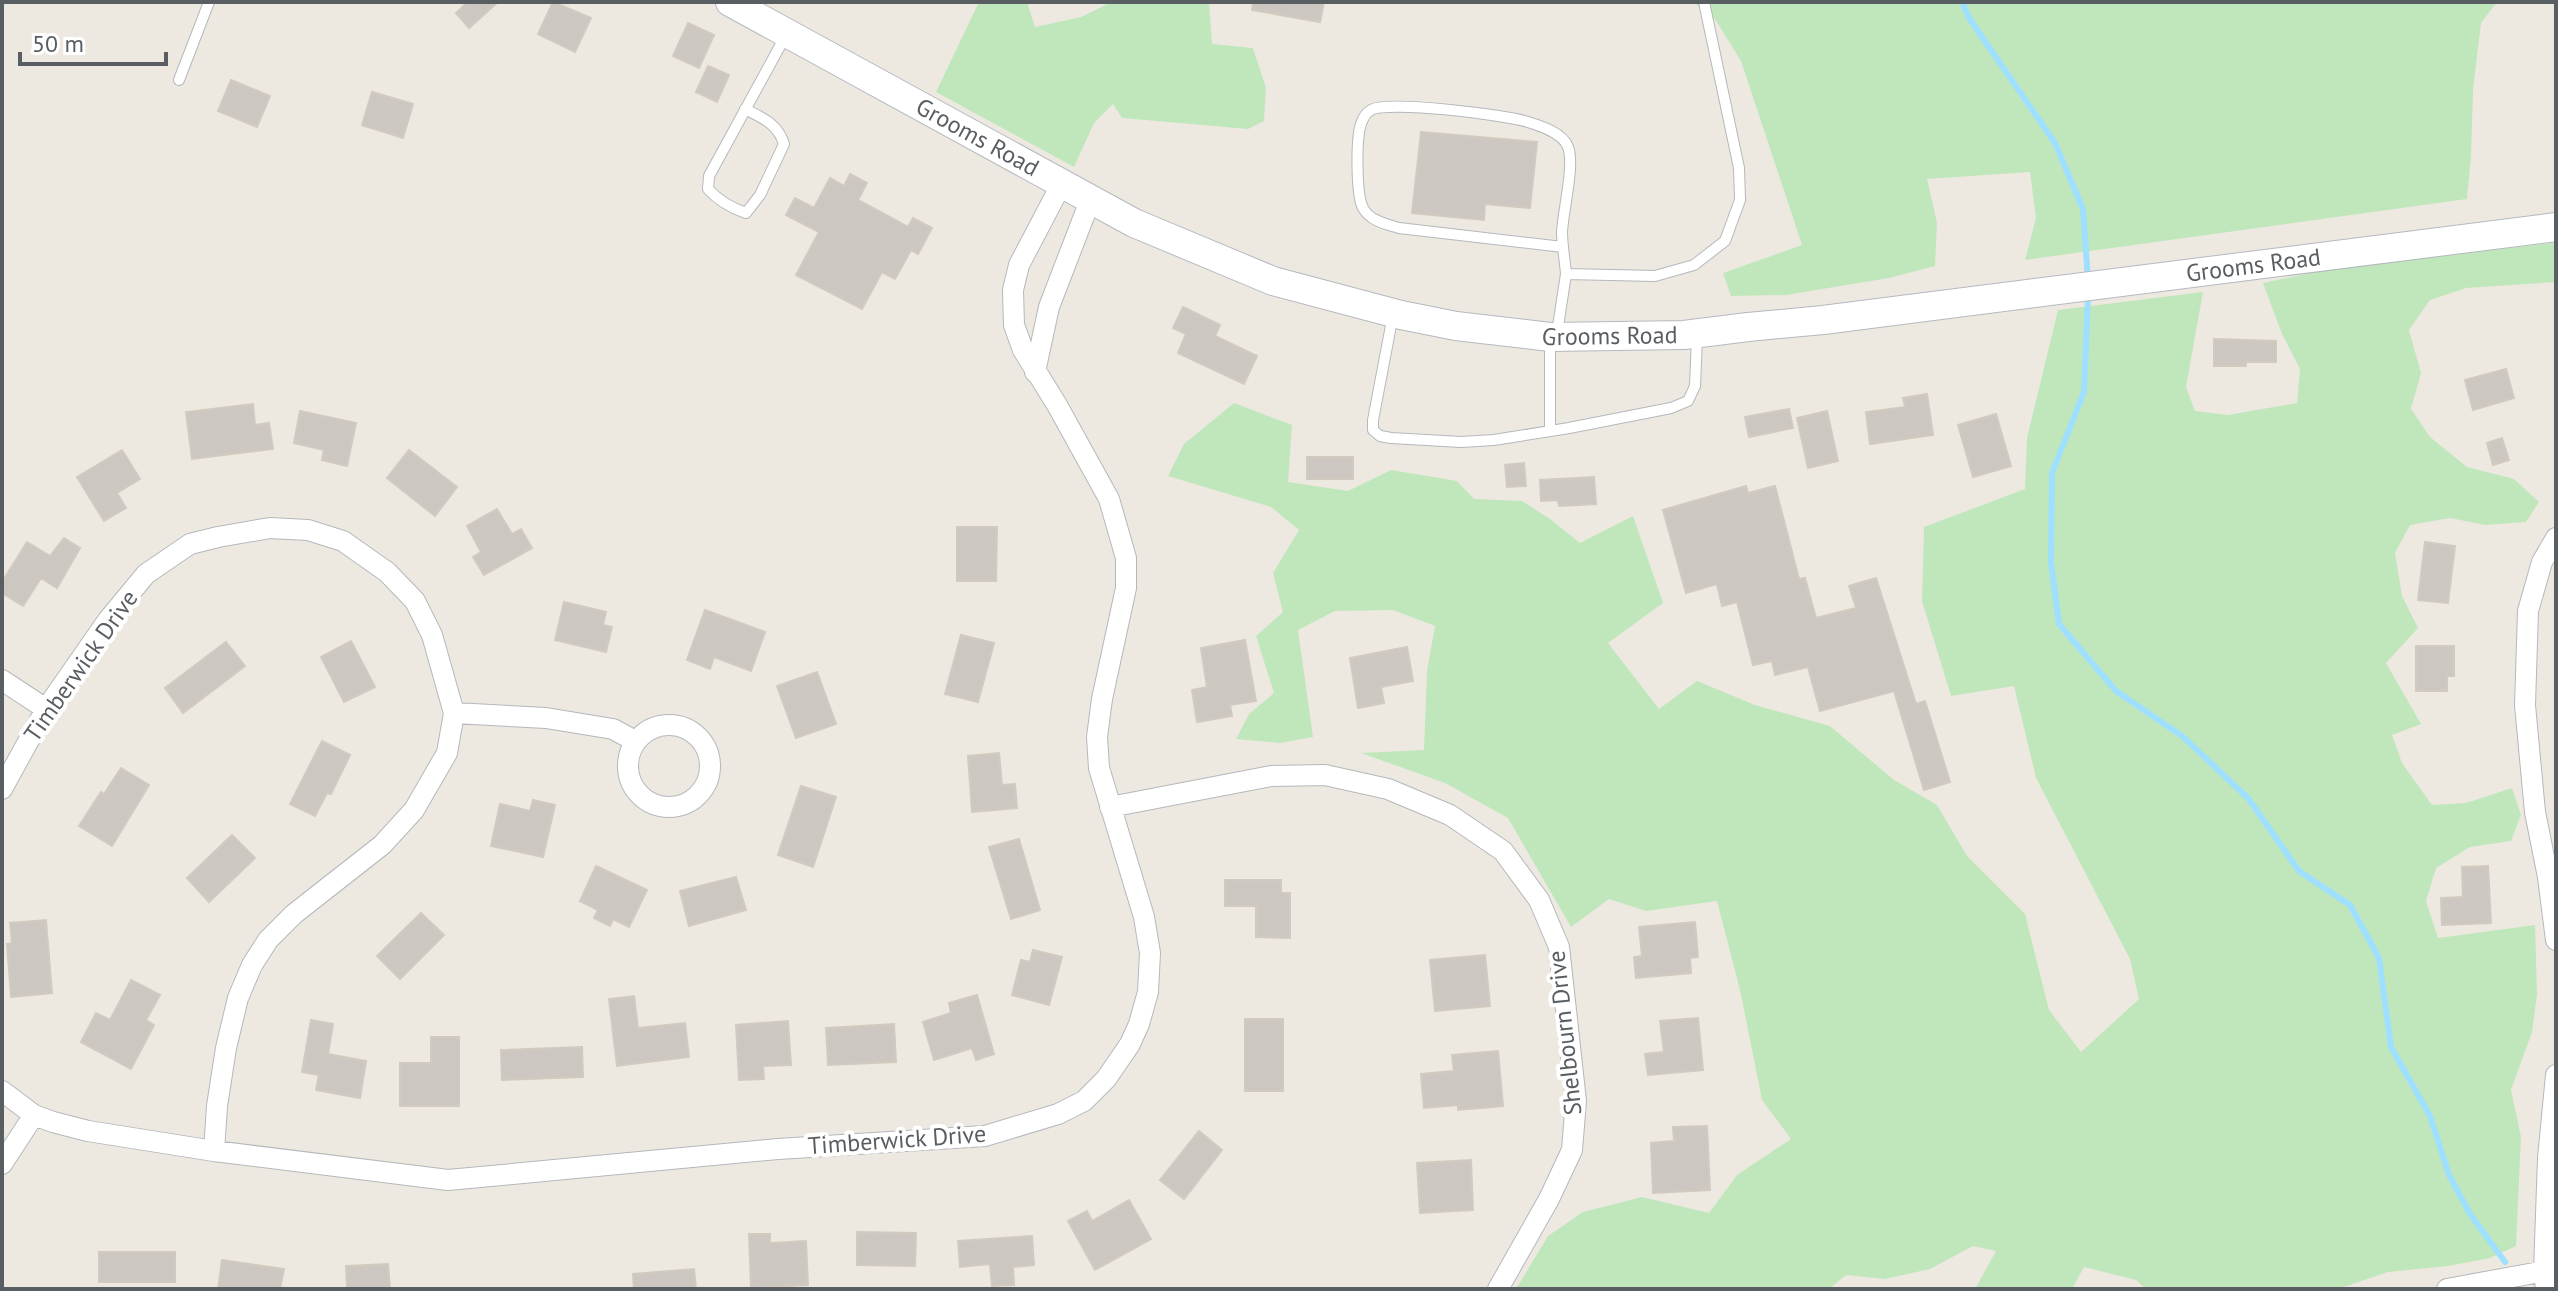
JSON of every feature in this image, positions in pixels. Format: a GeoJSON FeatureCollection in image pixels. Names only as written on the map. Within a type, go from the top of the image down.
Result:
{"type":"FeatureCollection","features":[{"type":"Feature","properties":{"kind":"street","name":"Grooms Road"},"geometry":{"type":"LineString","coordinates":[[730,2],[1134,223],[1273,281],[1456,326],[1553,337],[1644,338],[1697,334],[1839,319],[2556,227]]}},
{"type":"Feature","properties":{"kind":"street","name":"Timberwick Drive"},"geometry":{"type":"LineString","coordinates":[[2,1091],[34,1115],[88,1131],[214,1151],[448,1180],[762,1150],[985,1136],[1058,1114],[1084,1101],[1106,1079],[1130,1044],[1139,1024],[1148,992],[1150,953],[1144,917],[1099,768],[1097,737],[1126,588],[1126,558],[1109,499],[1035,372],[1014,325],[1013,290],[1019,265],[1062,183]]}},
{"type":"Feature","properties":{"kind":"street"},"geometry":{"type":"LineString","coordinates":[[1035,372],[1049,307],[1091,198]]}},
{"type":"Feature","properties":{"kind":"street","name":"Timberwick Drive"},"geometry":{"type":"LineString","coordinates":[[2,789],[46,709],[108,620],[146,574],[190,544],[270,528],[308,530],[343,541],[387,572],[415,601],[432,635],[454,713],[447,753],[414,810],[382,845],[294,914],[268,940],[252,965],[238,998],[226,1048],[214,1151]]}},
{"type":"Feature","properties":{"kind":"street"},"geometry":{"type":"LineString","coordinates":[[2556,538],[2542,562],[2528,611],[2525,705],[2535,812],[2556,940]]}},
{"type":"Feature","properties":{"kind":"street"},"geometry":{"type":"LineString","coordinates":[[2,680],[46,709]]}},
{"type":"Feature","properties":{"kind":"street"},"geometry":{"type":"LineString","coordinates":[[454,713],[546,718],[613,729],[635,741]]}},
{"type":"Feature","properties":{"kind":"street"},"geometry":{"type":"LineString","coordinates":[[665,725],[676,725],[697,735],[709,755],[709,778],[704,789],[685,804],[662,806],[650,803],[633,787],[628,776],[630,752],[635,741],[654,727],[665,725]]}},
{"type":"Feature","properties":{"kind":"street","name":"Shelbourn Drive"},"geometry":{"type":"LineString","coordinates":[[1110,807],[1271,776],[1325,775],[1388,789],[1450,815],[1503,851],[1539,900],[1559,947],[1576,1101],[1572,1150],[1549,1199],[1498,1289]]}},
{"type":"Feature","properties":{"kind":"street"},"geometry":{"type":"LineString","coordinates":[[2447,1289],[2549,1276],[2548,1158],[2556,1075]]}},
{"type":"Feature","properties":{"kind":"street"},"geometry":{"type":"LineString","coordinates":[[2,1164],[34,1115]]}},
{"type":"Feature","properties":{"kind":"lane"},"geometry":{"type":"LineString","coordinates":[[179,80],[209,2]]}},
{"type":"Feature","properties":{"kind":"lane"},"geometry":{"type":"LineString","coordinates":[[1566,274],[1655,276],[1694,265],[1725,241],[1740,200],[1739,168],[1704,2]]}},
{"type":"Feature","properties":{"kind":"lane"},"geometry":{"type":"LineString","coordinates":[[745,109],[767,119],[780,132],[784,144],[760,195],[746,213],[731,208],[708,189],[709,176],[745,109],[787,33]]}},
{"type":"Feature","properties":{"kind":"lane"},"geometry":{"type":"LineString","coordinates":[[1550,431],[1553,337],[1566,274],[1562,232],[1570,156],[1567,144],[1554,133],[1526,121],[1397,106],[1379,106],[1368,111],[1361,124],[1359,195],[1363,209],[1376,221],[1399,228],[1563,247]]}},
{"type":"Feature","properties":{"kind":"lane"},"geometry":{"type":"LineString","coordinates":[[1394,313],[1373,430],[1380,436],[1461,442],[1550,431],[1671,408],[1688,401],[1695,386],[1697,334]]}},
{"type":"Feature","properties":{"kind":"green space"},"geometry":{"type":"Polygon","coordinates":[[[979,2],[1027,2],[1035,27],[1081,17],[1112,2],[1209,2],[1212,44],[1253,48],[1266,88],[1264,121],[1248,129],[1122,118],[1113,104],[1094,123],[1074,167],[936,92],[979,2]]]}},
{"type":"Feature","properties":{"kind":"green space"},"geometry":{"type":"Polygon","coordinates":[[[1693,2],[2497,2],[2481,23],[2473,90],[2467,199],[2025,260],[2036,218],[2030,172],[1927,179],[1937,223],[1935,266],[1889,278],[1786,295],[1731,296],[1723,273],[1802,245],[1741,61],[1715,19],[1693,2]]]}},
{"type":"Feature","properties":{"kind":"green space"},"geometry":{"type":"Polygon","coordinates":[[[2556,244],[2556,282],[2466,288],[2430,300],[2409,330],[2421,373],[2411,409],[2430,437],[2467,467],[2514,479],[2539,502],[2526,522],[2485,525],[2450,518],[2410,525],[2395,553],[2402,596],[2418,628],[2386,663],[2421,724],[2392,735],[2402,763],[2432,805],[2466,803],[2512,788],[2521,815],[2511,841],[2470,847],[2436,868],[2426,901],[2438,938],[2535,925],[2537,994],[2532,1032],[2511,1090],[2521,1137],[2516,1246],[2490,1258],[2388,1272],[2338,1289],[2146,1289],[2136,1280],[2084,1267],[2072,1289],[1975,1289],[1996,1251],[1973,1246],[1930,1269],[1885,1279],[1846,1275],[1829,1289],[1516,1289],[1548,1236],[1583,1212],[1642,1197],[1709,1213],[1737,1175],[1791,1139],[1762,1100],[1740,990],[1717,901],[1646,911],[1609,899],[1571,927],[1508,818],[1445,783],[1361,753],[1424,750],[1427,671],[1435,626],[1393,610],[1335,611],[1298,630],[1313,737],[1280,743],[1236,739],[1249,714],[1274,693],[1256,636],[1283,612],[1273,573],[1299,530],[1271,507],[1168,476],[1184,444],[1234,403],[1292,425],[1288,482],[1348,491],[1391,470],[1457,481],[1474,499],[1522,501],[1580,543],[1633,516],[1663,603],[1608,643],[1659,709],[1697,681],[1755,705],[1830,726],[1894,780],[1937,805],[1967,856],[2025,914],[2049,1010],[2081,1052],[2139,999],[2130,959],[2036,778],[2014,686],[1951,696],[1922,601],[1924,527],[2025,489],[2027,438],[2058,310],[2203,292],[2186,387],[2195,411],[2228,415],[2297,403],[2300,369],[2282,334],[2263,283],[2336,268],[2556,244]]]}},
{"type":"Feature","properties":{"kind":"building"},"geometry":{"type":"Polygon","coordinates":[[[468,2],[498,2],[469,28],[456,13],[468,2]]]}},
{"type":"Feature","properties":{"kind":"building"},"geometry":{"type":"Polygon","coordinates":[[[553,2],[591,18],[575,52],[538,34],[553,2]]]}},
{"type":"Feature","properties":{"kind":"building"},"geometry":{"type":"Polygon","coordinates":[[[1253,2],[1324,2],[1320,22],[1252,10],[1253,2]]]}},
{"type":"Feature","properties":{"kind":"building"},"geometry":{"type":"Polygon","coordinates":[[[688,23],[714,35],[699,68],[673,56],[688,23]]]}},
{"type":"Feature","properties":{"kind":"building"},"geometry":{"type":"Polygon","coordinates":[[[708,66],[729,75],[717,102],[696,92],[708,66]]]}},
{"type":"Feature","properties":{"kind":"building"},"geometry":{"type":"Polygon","coordinates":[[[231,80],[270,96],[257,127],[218,111],[231,80]]]}},
{"type":"Feature","properties":{"kind":"building"},"geometry":{"type":"Polygon","coordinates":[[[372,92],[413,104],[403,138],[362,125],[372,92]]]}},
{"type":"Feature","properties":{"kind":"building"},"geometry":{"type":"Polygon","coordinates":[[[1421,132],[1537,142],[1530,208],[1485,204],[1484,220],[1412,213],[1421,132]]]}},
{"type":"Feature","properties":{"kind":"building"},"geometry":{"type":"Polygon","coordinates":[[[850,174],[867,183],[858,200],[908,227],[913,218],[932,228],[918,254],[911,250],[895,279],[882,272],[862,309],[796,275],[819,232],[786,215],[795,198],[814,208],[830,178],[844,186],[850,174]]]}},
{"type":"Feature","properties":{"kind":"building"},"geometry":{"type":"Polygon","coordinates":[[[1183,307],[1220,325],[1215,336],[1257,356],[1244,384],[1178,353],[1186,334],[1173,328],[1183,307]]]}},
{"type":"Feature","properties":{"kind":"building"},"geometry":{"type":"Polygon","coordinates":[[[2214,339],[2276,341],[2276,362],[2214,366],[2214,339]]]}},
{"type":"Feature","properties":{"kind":"building"},"geometry":{"type":"Polygon","coordinates":[[[2506,369],[2514,398],[2473,410],[2465,380],[2506,369]]]}},
{"type":"Feature","properties":{"kind":"building"},"geometry":{"type":"Polygon","coordinates":[[[1927,394],[1933,435],[1870,444],[1866,412],[1905,407],[1903,398],[1927,394]]]}},
{"type":"Feature","properties":{"kind":"building"},"geometry":{"type":"Polygon","coordinates":[[[253,404],[255,425],[269,423],[273,449],[192,459],[186,412],[253,404]]]}},
{"type":"Feature","properties":{"kind":"building"},"geometry":{"type":"Polygon","coordinates":[[[1789,409],[1793,428],[1749,437],[1745,417],[1789,409]]]}},
{"type":"Feature","properties":{"kind":"building"},"geometry":{"type":"Polygon","coordinates":[[[300,411],[356,423],[347,466],[322,460],[324,450],[294,443],[300,411]]]}},
{"type":"Feature","properties":{"kind":"building"},"geometry":{"type":"Polygon","coordinates":[[[1827,411],[1838,461],[1808,468],[1797,418],[1827,411]]]}},
{"type":"Feature","properties":{"kind":"building"},"geometry":{"type":"Polygon","coordinates":[[[1996,414],[2011,466],[1973,477],[1958,425],[1996,414]]]}},
{"type":"Feature","properties":{"kind":"building"},"geometry":{"type":"Polygon","coordinates":[[[2502,438],[2509,460],[2493,465],[2487,443],[2502,438]]]}},
{"type":"Feature","properties":{"kind":"building"},"geometry":{"type":"Polygon","coordinates":[[[122,450],[140,479],[117,493],[126,508],[104,521],[77,477],[122,450]]]}},
{"type":"Feature","properties":{"kind":"building"},"geometry":{"type":"Polygon","coordinates":[[[409,450],[457,487],[435,516],[387,478],[409,450]]]}},
{"type":"Feature","properties":{"kind":"building"},"geometry":{"type":"Polygon","coordinates":[[[1307,457],[1353,457],[1353,479],[1307,479],[1307,457]]]}},
{"type":"Feature","properties":{"kind":"building"},"geometry":{"type":"Polygon","coordinates":[[[1524,463],[1526,486],[1507,487],[1505,465],[1524,463]]]}},
{"type":"Feature","properties":{"kind":"building"},"geometry":{"type":"Polygon","coordinates":[[[1594,477],[1596,504],[1559,506],[1558,500],[1541,501],[1540,480],[1594,477]]]}},
{"type":"Feature","properties":{"kind":"building"},"geometry":{"type":"Polygon","coordinates":[[[1746,486],[1748,493],[1775,486],[1799,579],[1805,578],[1816,618],[1856,608],[1849,586],[1876,578],[1916,704],[1925,701],[1950,782],[1924,790],[1894,691],[1820,711],[1808,667],[1775,675],[1772,661],[1753,665],[1737,602],[1722,606],[1717,584],[1686,593],[1663,510],[1746,486]]]}},
{"type":"Feature","properties":{"kind":"building"},"geometry":{"type":"Polygon","coordinates":[[[497,509],[512,534],[521,529],[532,548],[484,575],[473,557],[481,552],[467,526],[497,509]]]}},
{"type":"Feature","properties":{"kind":"building"},"geometry":{"type":"Polygon","coordinates":[[[957,527],[997,527],[996,581],[957,581],[957,527]]]}},
{"type":"Feature","properties":{"kind":"building"},"geometry":{"type":"Polygon","coordinates":[[[64,538],[80,548],[57,588],[41,578],[23,606],[2,593],[2,582],[27,542],[50,556],[64,538]]]}},
{"type":"Feature","properties":{"kind":"building"},"geometry":{"type":"Polygon","coordinates":[[[2425,542],[2455,546],[2448,603],[2418,600],[2425,542]]]}},
{"type":"Feature","properties":{"kind":"building"},"geometry":{"type":"Polygon","coordinates":[[[564,602],[606,612],[603,625],[612,627],[606,652],[555,640],[564,602]]]}},
{"type":"Feature","properties":{"kind":"building"},"geometry":{"type":"Polygon","coordinates":[[[705,610],[765,632],[751,671],[714,657],[710,669],[687,660],[705,610]]]}},
{"type":"Feature","properties":{"kind":"building"},"geometry":{"type":"Polygon","coordinates":[[[961,635],[994,643],[978,702],[945,694],[961,635]]]}},
{"type":"Feature","properties":{"kind":"building"},"geometry":{"type":"Polygon","coordinates":[[[1245,640],[1256,701],[1230,705],[1232,716],[1197,722],[1192,690],[1207,687],[1201,648],[1245,640]]]}},
{"type":"Feature","properties":{"kind":"building"},"geometry":{"type":"Polygon","coordinates":[[[351,641],[375,687],[344,702],[321,657],[351,641]]]}},
{"type":"Feature","properties":{"kind":"building"},"geometry":{"type":"Polygon","coordinates":[[[226,642],[245,666],[183,713],[165,688],[226,642]]]}},
{"type":"Feature","properties":{"kind":"building"},"geometry":{"type":"Polygon","coordinates":[[[2416,646],[2454,646],[2454,676],[2447,676],[2447,691],[2416,691],[2416,646]]]}},
{"type":"Feature","properties":{"kind":"building"},"geometry":{"type":"Polygon","coordinates":[[[1407,647],[1413,681],[1381,687],[1384,703],[1358,708],[1350,658],[1407,647]]]}},
{"type":"Feature","properties":{"kind":"building"},"geometry":{"type":"Polygon","coordinates":[[[817,672],[836,724],[796,738],[777,686],[817,672]]]}},
{"type":"Feature","properties":{"kind":"building"},"geometry":{"type":"Polygon","coordinates":[[[322,741],[350,755],[331,794],[327,793],[315,816],[290,804],[322,741]]]}},
{"type":"Feature","properties":{"kind":"building"},"geometry":{"type":"Polygon","coordinates":[[[999,753],[1002,785],[1015,784],[1017,808],[972,812],[968,756],[999,753]]]}},
{"type":"Feature","properties":{"kind":"building"},"geometry":{"type":"Polygon","coordinates":[[[121,768],[149,785],[112,846],[79,826],[121,768]]]}},
{"type":"Feature","properties":{"kind":"building"},"geometry":{"type":"Polygon","coordinates":[[[801,786],[836,797],[813,867],[778,855],[801,786]]]}},
{"type":"Feature","properties":{"kind":"building"},"geometry":{"type":"Polygon","coordinates":[[[533,800],[555,805],[543,857],[491,846],[500,804],[530,811],[533,800]]]}},
{"type":"Feature","properties":{"kind":"building"},"geometry":{"type":"Polygon","coordinates":[[[232,835],[255,858],[209,902],[187,878],[232,835]]]}},
{"type":"Feature","properties":{"kind":"building"},"geometry":{"type":"Polygon","coordinates":[[[1019,839],[1040,910],[1011,919],[989,847],[1019,839]]]}},
{"type":"Feature","properties":{"kind":"building"},"geometry":{"type":"Polygon","coordinates":[[[596,866],[647,890],[629,927],[613,919],[610,926],[594,918],[598,910],[580,901],[596,866]]]}},
{"type":"Feature","properties":{"kind":"building"},"geometry":{"type":"Polygon","coordinates":[[[2488,866],[2491,923],[2442,925],[2441,898],[2463,897],[2462,867],[2488,866]]]}},
{"type":"Feature","properties":{"kind":"building"},"geometry":{"type":"Polygon","coordinates":[[[736,877],[746,910],[689,926],[680,891],[736,877]]]}},
{"type":"Feature","properties":{"kind":"building"},"geometry":{"type":"Polygon","coordinates":[[[1225,880],[1281,880],[1281,893],[1290,893],[1290,938],[1256,937],[1256,906],[1225,906],[1225,880]]]}},
{"type":"Feature","properties":{"kind":"building"},"geometry":{"type":"Polygon","coordinates":[[[421,913],[444,935],[400,979],[377,956],[421,913]]]}},
{"type":"Feature","properties":{"kind":"building"},"geometry":{"type":"Polygon","coordinates":[[[46,920],[52,993],[11,997],[7,944],[12,943],[10,923],[46,920]]]}},
{"type":"Feature","properties":{"kind":"building"},"geometry":{"type":"Polygon","coordinates":[[[1695,922],[1698,957],[1690,958],[1691,973],[1636,978],[1634,957],[1642,956],[1639,927],[1695,922]]]}},
{"type":"Feature","properties":{"kind":"building"},"geometry":{"type":"Polygon","coordinates":[[[1033,950],[1062,957],[1049,1005],[1012,995],[1021,960],[1030,962],[1033,950]]]}},
{"type":"Feature","properties":{"kind":"building"},"geometry":{"type":"Polygon","coordinates":[[[1485,955],[1490,1006],[1435,1011],[1430,960],[1485,955]]]}},
{"type":"Feature","properties":{"kind":"building"},"geometry":{"type":"Polygon","coordinates":[[[131,980],[160,995],[146,1020],[154,1025],[131,1069],[81,1042],[96,1013],[110,1020],[131,980]]]}},
{"type":"Feature","properties":{"kind":"building"},"geometry":{"type":"Polygon","coordinates":[[[977,995],[994,1054],[976,1060],[972,1048],[934,1060],[923,1022],[951,1013],[949,1003],[977,995]]]}},
{"type":"Feature","properties":{"kind":"building"},"geometry":{"type":"Polygon","coordinates":[[[634,996],[638,1028],[685,1023],[689,1057],[617,1066],[609,999],[634,996]]]}},
{"type":"Feature","properties":{"kind":"building"},"geometry":{"type":"Polygon","coordinates":[[[1698,1018],[1703,1070],[1648,1075],[1645,1054],[1664,1052],[1660,1021],[1698,1018]]]}},
{"type":"Feature","properties":{"kind":"building"},"geometry":{"type":"Polygon","coordinates":[[[1245,1019],[1283,1019],[1283,1091],[1245,1091],[1245,1019]]]}},
{"type":"Feature","properties":{"kind":"building"},"geometry":{"type":"Polygon","coordinates":[[[311,1020],[333,1024],[328,1054],[366,1061],[360,1098],[316,1090],[319,1075],[302,1072],[311,1020]]]}},
{"type":"Feature","properties":{"kind":"building"},"geometry":{"type":"Polygon","coordinates":[[[788,1021],[791,1065],[763,1066],[764,1079],[739,1080],[736,1025],[788,1021]]]}},
{"type":"Feature","properties":{"kind":"building"},"geometry":{"type":"Polygon","coordinates":[[[894,1024],[896,1062],[828,1065],[826,1028],[894,1024]]]}},
{"type":"Feature","properties":{"kind":"building"},"geometry":{"type":"Polygon","coordinates":[[[431,1037],[459,1037],[459,1106],[400,1106],[400,1063],[431,1063],[431,1037]]]}},
{"type":"Feature","properties":{"kind":"building"},"geometry":{"type":"Polygon","coordinates":[[[582,1047],[583,1077],[502,1080],[501,1050],[582,1047]]]}},
{"type":"Feature","properties":{"kind":"building"},"geometry":{"type":"Polygon","coordinates":[[[1498,1051],[1503,1106],[1458,1110],[1458,1105],[1424,1108],[1421,1074],[1454,1071],[1452,1055],[1498,1051]]]}},
{"type":"Feature","properties":{"kind":"building"},"geometry":{"type":"Polygon","coordinates":[[[1707,1126],[1710,1190],[1653,1193],[1651,1143],[1674,1141],[1673,1127],[1707,1126]]]}},
{"type":"Feature","properties":{"kind":"building"},"geometry":{"type":"Polygon","coordinates":[[[1199,1131],[1222,1150],[1184,1199],[1160,1180],[1199,1131]]]}},
{"type":"Feature","properties":{"kind":"building"},"geometry":{"type":"Polygon","coordinates":[[[1471,1160],[1473,1210],[1420,1213],[1417,1163],[1471,1160]]]}},
{"type":"Feature","properties":{"kind":"building"},"geometry":{"type":"Polygon","coordinates":[[[1129,1200],[1151,1239],[1095,1270],[1068,1221],[1087,1211],[1092,1221],[1129,1200]]]}},
{"type":"Feature","properties":{"kind":"building"},"geometry":{"type":"Polygon","coordinates":[[[857,1232],[916,1233],[915,1266],[857,1265],[857,1232]]]}},
{"type":"Feature","properties":{"kind":"building"},"geometry":{"type":"Polygon","coordinates":[[[749,1234],[770,1234],[770,1243],[806,1241],[808,1285],[751,1288],[749,1234]]]}},
{"type":"Feature","properties":{"kind":"building"},"geometry":{"type":"Polygon","coordinates":[[[1032,1236],[1034,1265],[1013,1267],[1014,1285],[992,1286],[990,1264],[960,1267],[958,1241],[1032,1236]]]}},
{"type":"Feature","properties":{"kind":"building"},"geometry":{"type":"Polygon","coordinates":[[[99,1252],[175,1252],[175,1282],[99,1282],[99,1252]]]}},
{"type":"Feature","properties":{"kind":"building"},"geometry":{"type":"Polygon","coordinates":[[[222,1260],[284,1269],[280,1289],[218,1289],[222,1260]]]}},
{"type":"Feature","properties":{"kind":"building"},"geometry":{"type":"Polygon","coordinates":[[[388,1264],[390,1289],[347,1289],[346,1266],[388,1264]]]}},
{"type":"Feature","properties":{"kind":"building"},"geometry":{"type":"Polygon","coordinates":[[[694,1269],[696,1289],[634,1289],[633,1274],[694,1269]]]}},
{"type":"Feature","properties":{"kind":"waterway"},"geometry":{"type":"LineString","coordinates":[[1962,2],[1969,18],[2055,143],[2083,209],[2088,280]]}},
{"type":"Feature","properties":{"kind":"waterway"},"geometry":{"type":"LineString","coordinates":[[2088,296],[2084,392],[2052,473],[2051,562],[2059,624],[2116,691],[2182,736],[2248,798],[2299,871],[2350,905],[2379,958],[2391,1047],[2430,1116],[2449,1175],[2470,1214],[2505,1262]]}}]}
